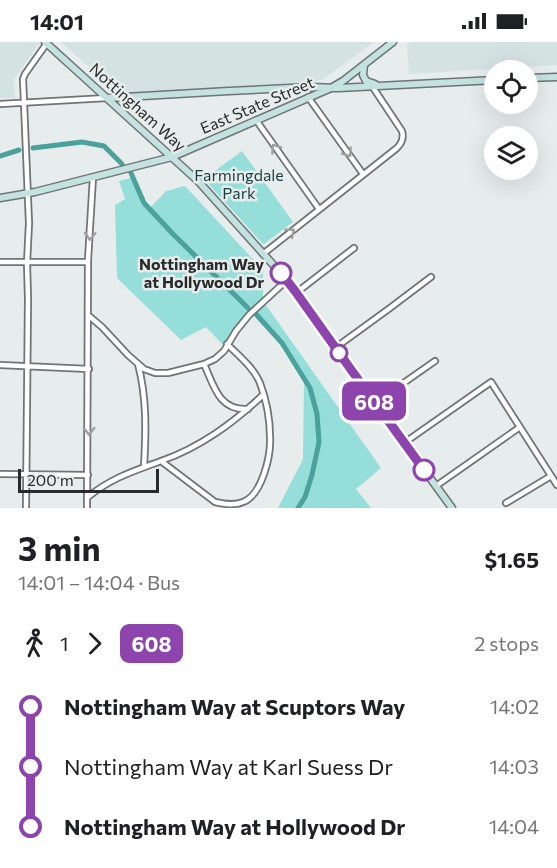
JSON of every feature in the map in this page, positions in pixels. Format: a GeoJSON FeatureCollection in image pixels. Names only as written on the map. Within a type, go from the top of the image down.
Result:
{"type":"FeatureCollection","features":[{"type":"Feature","properties":{"kind":"street"},"geometry":{"type":"LineString","coordinates":[[0,104],[310,87],[331,88],[393,42]]}},
{"type":"Feature","properties":{"kind":"street"},"geometry":{"type":"LineString","coordinates":[[26,508],[29,223],[23,79],[46,43]]}},
{"type":"Feature","properties":{"kind":"street","name":"Nottingham Way"},"geometry":{"type":"LineString","coordinates":[[46,43],[207,190],[287,280],[452,508]]}},
{"type":"Feature","properties":{"kind":"street"},"geometry":{"type":"LineString","coordinates":[[263,254],[402,142],[402,131],[376,86],[366,81],[363,75],[364,64]]}},
{"type":"Feature","properties":{"kind":"street"},"geometry":{"type":"LineString","coordinates":[[538,78],[557,77]]}},
{"type":"Feature","properties":{"kind":"street","name":"East State Street"},"geometry":{"type":"LineString","coordinates":[[0,198],[28,194],[172,156],[331,88],[484,81]]}},
{"type":"Feature","properties":{"kind":"street"},"geometry":{"type":"LineString","coordinates":[[308,97],[363,174]]}},
{"type":"Feature","properties":{"kind":"street"},"geometry":{"type":"LineString","coordinates":[[256,120],[319,210]]}},
{"type":"Feature","properties":{"kind":"street"},"geometry":{"type":"LineString","coordinates":[[87,508],[88,262],[93,177]]}},
{"type":"Feature","properties":{"kind":"street"},"geometry":{"type":"LineString","coordinates":[[296,292],[354,248]]}},
{"type":"Feature","properties":{"kind":"street"},"geometry":{"type":"LineString","coordinates":[[0,262],[88,262]]}},
{"type":"Feature","properties":{"kind":"street"},"geometry":{"type":"LineString","coordinates":[[335,348],[431,277]]}},
{"type":"Feature","properties":{"kind":"street"},"geometry":{"type":"LineString","coordinates":[[89,316],[138,364],[149,371],[161,374],[204,364],[215,359],[249,315],[287,280]]}},
{"type":"Feature","properties":{"kind":"street"},"geometry":{"type":"LineString","coordinates":[[161,461],[221,506],[237,504],[252,496],[263,476],[269,458],[271,438],[260,383],[253,371],[227,344]]}},
{"type":"Feature","properties":{"kind":"street"},"geometry":{"type":"LineString","coordinates":[[375,404],[435,361]]}},
{"type":"Feature","properties":{"kind":"street"},"geometry":{"type":"LineString","coordinates":[[138,364],[145,400],[144,467]]}},
{"type":"Feature","properties":{"kind":"street"},"geometry":{"type":"LineString","coordinates":[[204,364],[222,400],[231,406],[248,409]]}},
{"type":"Feature","properties":{"kind":"street"},"geometry":{"type":"LineString","coordinates":[[0,365],[89,369]]}},
{"type":"Feature","properties":{"kind":"street"},"geometry":{"type":"LineString","coordinates":[[404,443],[491,382],[557,485]]}},
{"type":"Feature","properties":{"kind":"street"},"geometry":{"type":"LineString","coordinates":[[88,497],[119,476],[161,461],[206,440],[230,424],[263,395]]}},
{"type":"Feature","properties":{"kind":"street"},"geometry":{"type":"LineString","coordinates":[[436,486],[519,427]]}},
{"type":"Feature","properties":{"kind":"street"},"geometry":{"type":"LineString","coordinates":[[0,474],[88,475]]}},
{"type":"Feature","properties":{"kind":"street"},"geometry":{"type":"LineString","coordinates":[[506,503],[551,476]]}},
{"type":"Feature","properties":{"kind":"shaded area"},"geometry":{"type":"Polygon","coordinates":[[[0,42],[40,43],[14,79],[15,98],[0,98],[0,42]]]}},
{"type":"Feature","properties":{"kind":"shaded area"},"geometry":{"type":"Polygon","coordinates":[[[61,42],[374,42],[325,78],[303,87],[120,95],[61,42]]]}},
{"type":"Feature","properties":{"kind":"shaded area"},"geometry":{"type":"Polygon","coordinates":[[[412,42],[557,42],[557,65],[538,66],[538,60],[484,60],[484,69],[409,74],[407,45],[412,42]]]}},
{"type":"Feature","properties":{"kind":"green space","name":"Farmingdale Park"},"geometry":{"type":"Polygon","coordinates":[[[242,151],[293,222],[264,244],[204,179],[242,151]]]}},
{"type":"Feature","properties":{"kind":"green space"},"geometry":{"type":"Polygon","coordinates":[[[134,177],[148,210],[166,191],[185,186],[263,270],[263,301],[381,468],[356,489],[371,508],[278,508],[303,459],[304,379],[280,338],[251,312],[224,346],[206,327],[181,340],[117,278],[115,205],[125,199],[119,181],[134,177]]]}},
{"type":"Feature","properties":{"kind":"waterway"},"geometry":{"type":"LineString","coordinates":[[33,148],[82,142],[104,146],[122,164]]}},
{"type":"Feature","properties":{"kind":"waterway"},"geometry":{"type":"LineString","coordinates":[[0,156],[19,150]]}},
{"type":"Feature","properties":{"kind":"waterway"},"geometry":{"type":"LineString","coordinates":[[131,173],[144,203],[248,308]]}},
{"type":"Feature","properties":{"kind":"waterway"},"geometry":{"type":"LineString","coordinates":[[255,313],[282,343],[310,388],[317,414],[319,442],[312,475],[305,497],[298,508]]}},
{"type":"Feature","properties":{"kind":"bus line","name":"608"},"geometry":{"type":"LineString","coordinates":[[281,273],[424,470]]}},
{"type":"Feature","properties":{"kind":"place","name":"Nottingham Way at Hollywood Dr"},"geometry":{"type":"Point","coordinates":[281,273]}}]}
